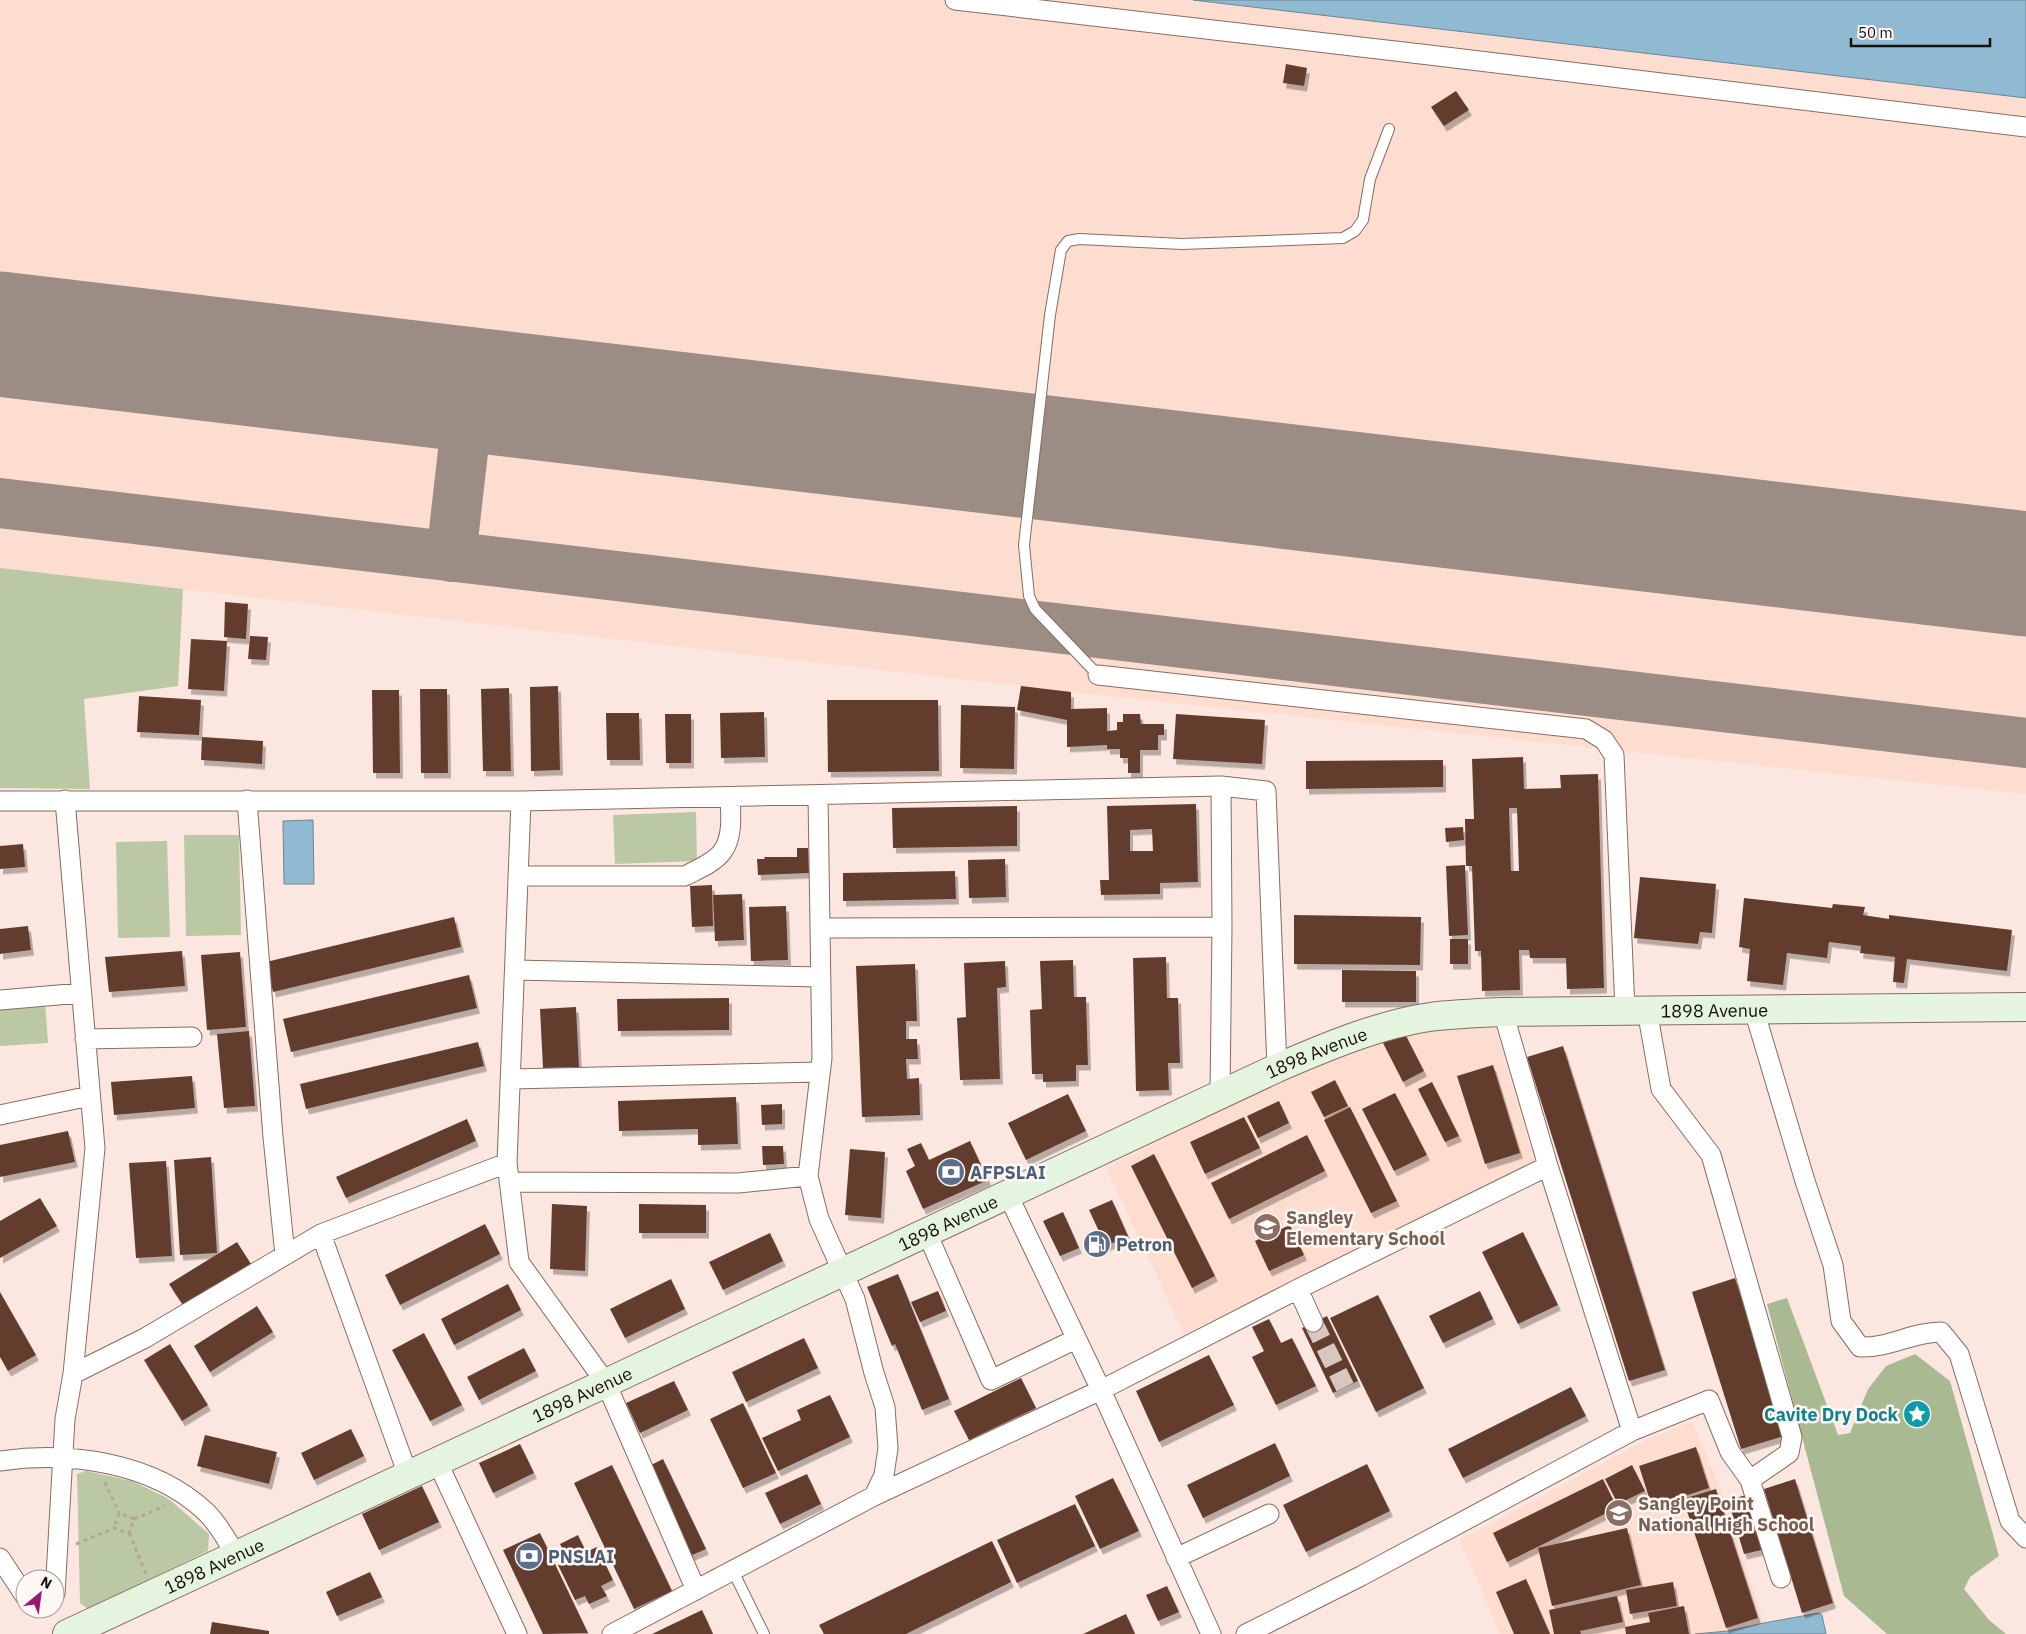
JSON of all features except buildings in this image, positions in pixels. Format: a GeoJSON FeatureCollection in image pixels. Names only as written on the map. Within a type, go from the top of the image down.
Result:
{"type":"FeatureCollection","features":[{"type":"Feature","properties":{"kind":"street"},"geometry":{"type":"LineString","coordinates":[[955,0],[2026,127]]}},
{"type":"Feature","properties":{"kind":"street"},"geometry":{"type":"LineString","coordinates":[[1098,674],[1586,729],[1604,740],[1614,755],[1636,1010],[1661,1089],[1710,1155],[1792,1438],[1789,1453],[1750,1480]]}},
{"type":"Feature","properties":{"kind":"street"},"geometry":{"type":"LineString","coordinates":[[1220,1095],[1221,786]]}},
{"type":"Feature","properties":{"kind":"street"},"geometry":{"type":"LineString","coordinates":[[0,801],[522,802],[1221,786],[1266,791],[1276,1068]]}},
{"type":"Feature","properties":{"kind":"street"},"geometry":{"type":"LineString","coordinates":[[818,796],[822,1058],[808,1176],[819,1218],[855,1299],[885,1407],[888,1448],[884,1475],[874,1496]]}},
{"type":"Feature","properties":{"kind":"street"},"geometry":{"type":"LineString","coordinates":[[519,876],[685,876],[722,852],[731,826],[730,798]]}},
{"type":"Feature","properties":{"kind":"street"},"geometry":{"type":"LineString","coordinates":[[57,1569],[65,1419],[73,1374],[94,1148],[65,800]]}},
{"type":"Feature","properties":{"kind":"street"},"geometry":{"type":"LineString","coordinates":[[247,800],[274,1146],[285,1255]]}},
{"type":"Feature","properties":{"kind":"street"},"geometry":{"type":"LineString","coordinates":[[522,802],[507,1163],[519,1262],[606,1383],[696,1590]]}},
{"type":"Feature","properties":{"kind":"street"},"geometry":{"type":"LineString","coordinates":[[820,928],[1222,927]]}},
{"type":"Feature","properties":{"kind":"street"},"geometry":{"type":"LineString","coordinates":[[515,970],[821,977]]}},
{"type":"Feature","properties":{"kind":"street"},"geometry":{"type":"LineString","coordinates":[[0,1000],[81,993]]}},
{"type":"Feature","properties":{"kind":"street","name":"1898 Avenue"},"geometry":{"type":"LineString","coordinates":[[67,1634],[928,1233],[1276,1068],[1315,1052],[1390,1027],[1429,1018],[1503,1012],[2026,1007]]}},
{"type":"Feature","properties":{"kind":"street"},"geometry":{"type":"LineString","coordinates":[[1754,1010],[1805,1181],[1833,1265],[1841,1321],[1860,1347],[1878,1348],[1928,1332],[1940,1332],[1959,1354],[2010,1521],[2026,1538]]}},
{"type":"Feature","properties":{"kind":"street"},"geometry":{"type":"LineString","coordinates":[[1503,1012],[1548,1166],[1632,1431]]}},
{"type":"Feature","properties":{"kind":"street"},"geometry":{"type":"LineString","coordinates":[[85,1039],[192,1037]]}},
{"type":"Feature","properties":{"kind":"street"},"geometry":{"type":"LineString","coordinates":[[511,1079],[820,1072]]}},
{"type":"Feature","properties":{"kind":"street"},"geometry":{"type":"LineString","coordinates":[[0,1115],[90,1096]]}},
{"type":"Feature","properties":{"kind":"street"},"geometry":{"type":"LineString","coordinates":[[73,1374],[144,1338],[321,1234],[507,1163]]}},
{"type":"Feature","properties":{"kind":"street"},"geometry":{"type":"LineString","coordinates":[[612,1634],[874,1496],[1102,1390],[1298,1289],[1548,1166]]}},
{"type":"Feature","properties":{"kind":"street"},"geometry":{"type":"LineString","coordinates":[[509,1182],[738,1183],[808,1176]]}},
{"type":"Feature","properties":{"kind":"street"},"geometry":{"type":"LineString","coordinates":[[1008,1195],[1076,1340],[1102,1390],[1211,1634]]}},
{"type":"Feature","properties":{"kind":"street"},"geometry":{"type":"LineString","coordinates":[[928,1233],[991,1380],[1076,1340]]}},
{"type":"Feature","properties":{"kind":"street"},"geometry":{"type":"LineString","coordinates":[[321,1234],[408,1475]]}},
{"type":"Feature","properties":{"kind":"street"},"geometry":{"type":"LineString","coordinates":[[1298,1289],[1313,1322]]}},
{"type":"Feature","properties":{"kind":"street"},"geometry":{"type":"LineString","coordinates":[[1246,1634],[1369,1572],[1632,1431],[1709,1400],[1730,1452],[1750,1480],[1781,1578]]}},
{"type":"Feature","properties":{"kind":"street"},"geometry":{"type":"LineString","coordinates":[[0,1460],[62,1457],[107,1464],[150,1476],[186,1496],[206,1512],[223,1533],[236,1556]]}},
{"type":"Feature","properties":{"kind":"street"},"geometry":{"type":"LineString","coordinates":[[437,1461],[517,1634]]}},
{"type":"Feature","properties":{"kind":"street"},"geometry":{"type":"LineString","coordinates":[[1176,1558],[1269,1514]]}},
{"type":"Feature","properties":{"kind":"street"},"geometry":{"type":"LineString","coordinates":[[0,1558],[15,1581]]}},
{"type":"Feature","properties":{"kind":"lane"},"geometry":{"type":"LineString","coordinates":[[1098,674],[1034,609],[1029,596],[1024,545],[1050,315],[1061,250],[1068,241],[1079,239],[1182,244],[1343,238],[1355,231],[1363,220],[1370,179],[1389,129]]}},
{"type":"Feature","properties":{"kind":"lane"},"geometry":{"type":"LineString","coordinates":[[733,1571],[764,1634]]}},
{"type":"Feature","properties":{"kind":"path"},"geometry":{"type":"LineString","coordinates":[[107,1464],[104,1480],[119,1513],[114,1528]]}},
{"type":"Feature","properties":{"kind":"path"},"geometry":{"type":"LineString","coordinates":[[119,1513],[134,1519],[186,1496]]}},
{"type":"Feature","properties":{"kind":"path"},"geometry":{"type":"LineString","coordinates":[[134,1519],[129,1533],[154,1593]]}},
{"type":"Feature","properties":{"kind":"path"},"geometry":{"type":"LineString","coordinates":[[58,1551],[114,1528],[129,1533]]}},
{"type":"Feature","properties":{"kind":"shaded area"},"geometry":{"type":"Polygon","coordinates":[[[0,0],[1193,0],[2026,98],[2026,794],[1071,692],[0,568],[0,0]]]}},
{"type":"Feature","properties":{"kind":"shaded area","name":"Sangley Elementary School"},"geometry":{"type":"Polygon","coordinates":[[[1482,1021],[1495,1027],[1534,1161],[1184,1334],[1106,1168],[1292,1073],[1399,1035],[1482,1021]]]}},
{"type":"Feature","properties":{"kind":"shaded area","name":"Sangley Point National High School"},"geometry":{"type":"Polygon","coordinates":[[[1692,1421],[1719,1485],[1764,1623],[1728,1631],[1695,1634],[1500,1634],[1460,1540],[1642,1442],[1692,1421]]]}},
{"type":"Feature","properties":{"kind":"green space"},"geometry":{"type":"Polygon","coordinates":[[[0,568],[183,589],[178,686],[84,699],[90,789],[0,788],[0,568]]]}},
{"type":"Feature","properties":{"kind":"green space"},"geometry":{"type":"Polygon","coordinates":[[[696,812],[697,861],[615,864],[613,815],[696,812]]]}},
{"type":"Feature","properties":{"kind":"green space"},"geometry":{"type":"Polygon","coordinates":[[[184,835],[239,835],[241,935],[186,936],[184,835]]]}},
{"type":"Feature","properties":{"kind":"green space"},"geometry":{"type":"Polygon","coordinates":[[[167,841],[170,937],[118,938],[116,842],[167,841]]]}},
{"type":"Feature","properties":{"kind":"green space"},"geometry":{"type":"Polygon","coordinates":[[[45,1002],[48,1043],[0,1046],[0,1005],[45,1002]]]}},
{"type":"Feature","properties":{"kind":"green space"},"geometry":{"type":"Polygon","coordinates":[[[1787,1298],[1838,1435],[1850,1433],[1868,1389],[1886,1366],[1915,1354],[1950,1381],[1999,1556],[1970,1577],[1964,1589],[1989,1620],[2006,1634],[1887,1634],[1844,1596],[1767,1304],[1787,1298]]]}},
{"type":"Feature","properties":{"kind":"green space"},"geometry":{"type":"Polygon","coordinates":[[[86,1471],[132,1481],[169,1499],[209,1534],[208,1551],[88,1609],[80,1603],[77,1474],[86,1471]]]}},
{"type":"Feature","properties":{"kind":"water"},"geometry":{"type":"Polygon","coordinates":[[[1193,0],[2026,0],[2026,98],[1193,0]]]}},
{"type":"Feature","properties":{"kind":"water"},"geometry":{"type":"Polygon","coordinates":[[[313,820],[314,884],[284,884],[283,821],[313,820]]]}},
{"type":"Feature","properties":{"kind":"water"},"geometry":{"type":"Polygon","coordinates":[[[1819,1613],[1822,1615],[1826,1634],[1695,1634],[1728,1631],[1819,1613]]]}},
{"type":"Feature","properties":{"kind":"taxiway"},"geometry":{"type":"LineString","coordinates":[[451,557],[470,390]]}},
{"type":"Feature","properties":{"kind":"taxiway"},"geometry":{"type":"LineString","coordinates":[[0,503],[2026,743]]}},
{"type":"Feature","properties":{"kind":"runway"},"geometry":{"type":"LineString","coordinates":[[0,334],[2026,574]]}},
{"type":"Feature","properties":{"kind":"tunnel"},"geometry":{"type":"LineString","coordinates":[[1313,1322],[1345,1387]]}},
{"type":"Feature","properties":{"kind":"place","name":"AFPSLAI"},"geometry":{"type":"Point","coordinates":[951,1172]}},
{"type":"Feature","properties":{"kind":"place","name":"Sangley Elementary School"},"geometry":{"type":"Point","coordinates":[1267,1227]}},
{"type":"Feature","properties":{"kind":"place","name":"Petron"},"geometry":{"type":"Point","coordinates":[1097,1244]}},
{"type":"Feature","properties":{"kind":"place","name":"Cavite Dry Dock"},"geometry":{"type":"Point","coordinates":[1917,1414]}},
{"type":"Feature","properties":{"kind":"place","name":"Sangley Point National High School"},"geometry":{"type":"Point","coordinates":[1619,1513]}},
{"type":"Feature","properties":{"kind":"place","name":"PNSLAI"},"geometry":{"type":"Point","coordinates":[529,1556]}}]}
